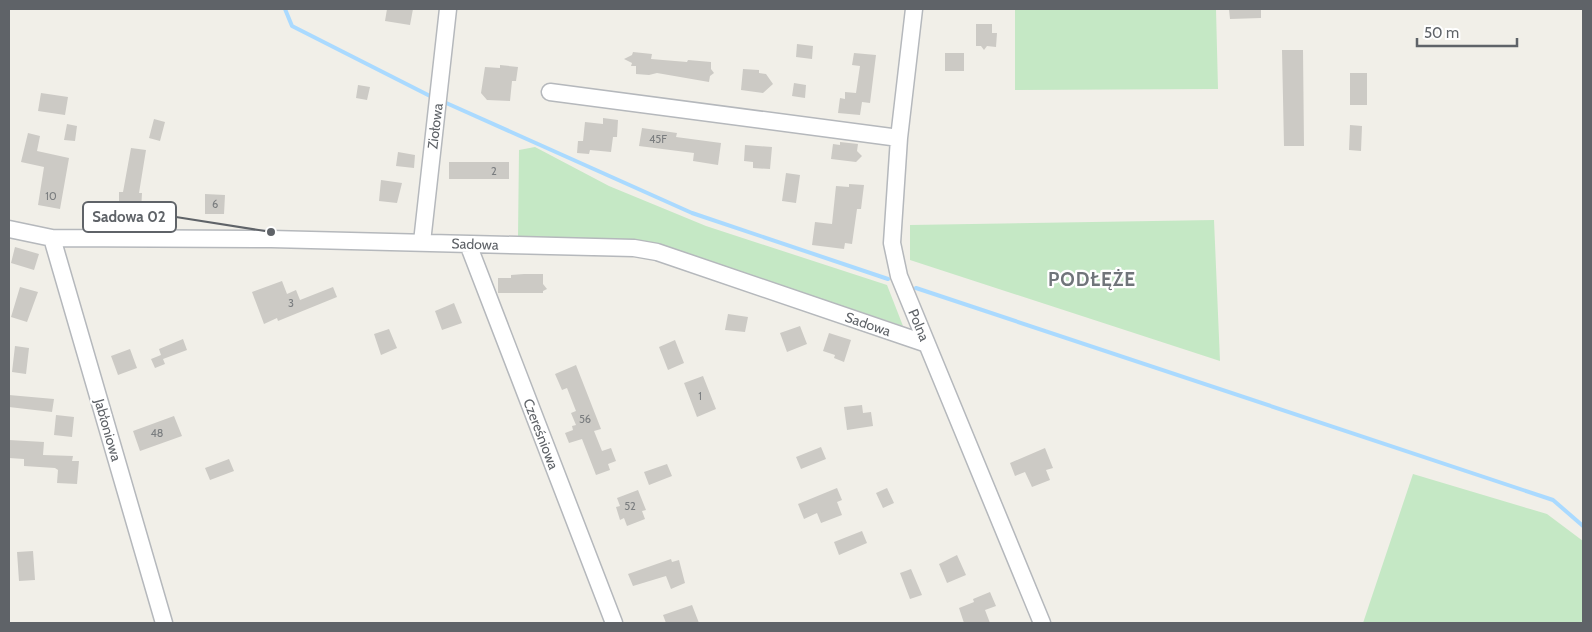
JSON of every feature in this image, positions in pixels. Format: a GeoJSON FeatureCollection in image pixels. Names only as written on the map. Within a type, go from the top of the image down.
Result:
{"type":"FeatureCollection","features":[{"type":"Feature","properties":{"kind":"street","name":"Ziołowa"},"geometry":{"type":"LineString","coordinates":[[422,242],[448,9]]}},
{"type":"Feature","properties":{"kind":"street","name":"Polna"},"geometry":{"type":"LineString","coordinates":[[914,9],[899,138],[892,243],[894,258],[899,276],[926,344],[1042,623]]}},
{"type":"Feature","properties":{"kind":"street"},"geometry":{"type":"LineString","coordinates":[[550,92],[899,138]]}},
{"type":"Feature","properties":{"kind":"street","name":"Sadowa"},"geometry":{"type":"LineString","coordinates":[[9,229],[52,238],[422,242],[634,248],[657,252],[926,344]]}},
{"type":"Feature","properties":{"kind":"street","name":"Jabłoniowa"},"geometry":{"type":"LineString","coordinates":[[52,238],[164,623]]}},
{"type":"Feature","properties":{"kind":"street","name":"Czereśniowa"},"geometry":{"type":"LineString","coordinates":[[468,244],[614,623]]}},
{"type":"Feature","properties":{"kind":"green space"},"geometry":{"type":"Polygon","coordinates":[[[1015,9],[1216,9],[1218,89],[1015,90],[1015,9]]]}},
{"type":"Feature","properties":{"kind":"green space"},"geometry":{"type":"Polygon","coordinates":[[[535,147],[609,186],[706,226],[887,285],[903,326],[646,241],[518,236],[519,150],[535,147]]]}},
{"type":"Feature","properties":{"kind":"green space"},"geometry":{"type":"Polygon","coordinates":[[[1214,220],[1220,361],[910,260],[910,225],[1214,220]]]}},
{"type":"Feature","properties":{"kind":"green space"},"geometry":{"type":"Polygon","coordinates":[[[1413,474],[1547,514],[1583,541],[1583,623],[1363,623],[1413,474]]]}},
{"type":"Feature","properties":{"kind":"building"},"geometry":{"type":"Polygon","coordinates":[[[387,9],[413,9],[410,25],[385,21],[387,9]]]}},
{"type":"Feature","properties":{"kind":"building"},"geometry":{"type":"Polygon","coordinates":[[[1229,9],[1261,9],[1261,18],[1230,19],[1229,9]]]}},
{"type":"Feature","properties":{"kind":"building"},"geometry":{"type":"Polygon","coordinates":[[[976,24],[992,24],[992,33],[997,33],[996,47],[987,46],[984,50],[981,46],[976,46],[976,24]]]}},
{"type":"Feature","properties":{"kind":"building"},"geometry":{"type":"Polygon","coordinates":[[[797,44],[813,46],[812,59],[796,57],[797,44]]]}},
{"type":"Feature","properties":{"kind":"building"},"geometry":{"type":"Polygon","coordinates":[[[1282,50],[1303,50],[1304,146],[1284,146],[1282,50]]]}},
{"type":"Feature","properties":{"kind":"building"},"geometry":{"type":"Polygon","coordinates":[[[633,52],[652,54],[651,59],[711,62],[711,69],[714,73],[710,76],[709,82],[657,73],[649,75],[636,74],[636,66],[631,66],[632,63],[624,59],[632,55],[633,52]]]}},
{"type":"Feature","properties":{"kind":"building"},"geometry":{"type":"Polygon","coordinates":[[[854,53],[876,55],[870,103],[862,102],[860,115],[838,113],[840,98],[845,99],[845,92],[856,93],[860,66],[852,65],[854,53]]]}},
{"type":"Feature","properties":{"kind":"building"},"geometry":{"type":"Polygon","coordinates":[[[945,53],[964,53],[964,71],[945,71],[945,53]]]}},
{"type":"Feature","properties":{"kind":"building"},"geometry":{"type":"Polygon","coordinates":[[[500,65],[518,67],[516,81],[512,81],[510,101],[487,100],[481,93],[485,67],[500,68],[500,65]]]}},
{"type":"Feature","properties":{"kind":"building"},"geometry":{"type":"Polygon","coordinates":[[[743,69],[759,70],[759,73],[766,74],[773,84],[763,93],[741,90],[743,69]]]}},
{"type":"Feature","properties":{"kind":"building"},"geometry":{"type":"Polygon","coordinates":[[[1350,73],[1367,73],[1367,105],[1350,105],[1350,73]]]}},
{"type":"Feature","properties":{"kind":"building"},"geometry":{"type":"Polygon","coordinates":[[[794,83],[806,85],[805,98],[792,96],[794,83]]]}},
{"type":"Feature","properties":{"kind":"building"},"geometry":{"type":"Polygon","coordinates":[[[358,85],[370,87],[367,100],[356,98],[358,85]]]}},
{"type":"Feature","properties":{"kind":"building"},"geometry":{"type":"Polygon","coordinates":[[[41,93],[68,97],[65,115],[38,111],[41,93]]]}},
{"type":"Feature","properties":{"kind":"building"},"geometry":{"type":"Polygon","coordinates":[[[603,118],[618,120],[617,137],[613,137],[611,152],[590,150],[589,154],[577,153],[578,141],[583,141],[585,122],[603,124],[603,118]]]}},
{"type":"Feature","properties":{"kind":"building"},"geometry":{"type":"Polygon","coordinates":[[[154,119],[165,122],[160,141],[149,138],[154,119]]]}},
{"type":"Feature","properties":{"kind":"building"},"geometry":{"type":"Polygon","coordinates":[[[67,124],[77,126],[75,141],[64,140],[67,124]]]}},
{"type":"Feature","properties":{"kind":"building"},"geometry":{"type":"Polygon","coordinates":[[[1350,125],[1362,126],[1361,151],[1349,150],[1350,125]]]}},
{"type":"Feature","properties":{"kind":"building"},"geometry":{"type":"Polygon","coordinates":[[[642,128],[677,133],[676,137],[721,143],[718,165],[693,161],[694,153],[639,146],[642,128]]]}},
{"type":"Feature","properties":{"kind":"building"},"geometry":{"type":"Polygon","coordinates":[[[28,133],[40,136],[37,151],[69,158],[60,209],[38,205],[44,167],[21,162],[28,133]]]}},
{"type":"Feature","properties":{"kind":"building"},"geometry":{"type":"Polygon","coordinates":[[[840,142],[858,144],[857,151],[862,156],[856,162],[831,159],[833,144],[840,145],[840,142]]]}},
{"type":"Feature","properties":{"kind":"building"},"geometry":{"type":"Polygon","coordinates":[[[745,145],[772,147],[770,169],[753,168],[753,162],[744,161],[745,145]]]}},
{"type":"Feature","properties":{"kind":"building"},"geometry":{"type":"Polygon","coordinates":[[[131,148],[146,150],[139,193],[142,193],[141,211],[136,211],[131,217],[126,211],[119,210],[119,192],[123,192],[131,148]]]}},
{"type":"Feature","properties":{"kind":"building"},"geometry":{"type":"Polygon","coordinates":[[[398,152],[415,155],[414,168],[396,166],[398,152]]]}},
{"type":"Feature","properties":{"kind":"building"},"geometry":{"type":"Polygon","coordinates":[[[449,162],[509,162],[509,179],[449,179],[449,162]]]}},
{"type":"Feature","properties":{"kind":"building"},"geometry":{"type":"Polygon","coordinates":[[[786,173],[800,175],[796,203],[782,201],[786,173]]]}},
{"type":"Feature","properties":{"kind":"building"},"geometry":{"type":"Polygon","coordinates":[[[381,180],[402,183],[397,203],[379,201],[381,180]]]}},
{"type":"Feature","properties":{"kind":"building"},"geometry":{"type":"Polygon","coordinates":[[[849,184],[864,185],[861,209],[857,209],[852,244],[845,243],[844,249],[812,245],[815,222],[832,224],[836,186],[849,187],[849,184]]]}},
{"type":"Feature","properties":{"kind":"building"},"geometry":{"type":"Polygon","coordinates":[[[205,194],[225,195],[224,214],[205,214],[205,194]]]}},
{"type":"Feature","properties":{"kind":"building"},"geometry":{"type":"Polygon","coordinates":[[[15,247],[39,254],[34,270],[11,263],[15,247]]]}},
{"type":"Feature","properties":{"kind":"building"},"geometry":{"type":"Polygon","coordinates":[[[543,274],[543,284],[547,289],[543,293],[498,293],[498,278],[511,278],[511,275],[543,274]]]}},
{"type":"Feature","properties":{"kind":"building"},"geometry":{"type":"Polygon","coordinates":[[[282,281],[287,294],[296,290],[300,300],[333,287],[337,297],[278,321],[277,318],[264,324],[252,292],[282,281]]]}},
{"type":"Feature","properties":{"kind":"building"},"geometry":{"type":"Polygon","coordinates":[[[20,287],[38,292],[27,322],[11,317],[20,287]]]}},
{"type":"Feature","properties":{"kind":"building"},"geometry":{"type":"Polygon","coordinates":[[[454,303],[462,323],[442,330],[435,311],[454,303]]]}},
{"type":"Feature","properties":{"kind":"building"},"geometry":{"type":"Polygon","coordinates":[[[728,314],[748,317],[745,332],[725,330],[728,314]]]}},
{"type":"Feature","properties":{"kind":"building"},"geometry":{"type":"Polygon","coordinates":[[[800,326],[807,344],[787,352],[780,333],[800,326]]]}},
{"type":"Feature","properties":{"kind":"building"},"geometry":{"type":"Polygon","coordinates":[[[389,329],[397,348],[381,355],[374,334],[389,329]]]}},
{"type":"Feature","properties":{"kind":"building"},"geometry":{"type":"Polygon","coordinates":[[[829,333],[851,340],[844,362],[834,358],[835,355],[823,351],[829,333]]]}},
{"type":"Feature","properties":{"kind":"building"},"geometry":{"type":"Polygon","coordinates":[[[183,339],[187,350],[163,359],[165,364],[155,368],[151,359],[161,355],[159,349],[183,339]]]}},
{"type":"Feature","properties":{"kind":"building"},"geometry":{"type":"Polygon","coordinates":[[[675,340],[684,363],[668,370],[659,347],[675,340]]]}},
{"type":"Feature","properties":{"kind":"building"},"geometry":{"type":"Polygon","coordinates":[[[15,346],[29,348],[26,374],[12,372],[15,346]]]}},
{"type":"Feature","properties":{"kind":"building"},"geometry":{"type":"Polygon","coordinates":[[[130,349],[137,368],[118,375],[111,356],[130,349]]]}},
{"type":"Feature","properties":{"kind":"building"},"geometry":{"type":"Polygon","coordinates":[[[576,365],[601,429],[594,431],[602,451],[611,448],[616,461],[608,464],[610,470],[596,475],[582,439],[569,443],[565,433],[573,430],[572,426],[576,425],[571,413],[576,411],[567,388],[562,390],[555,374],[576,365]]]}},
{"type":"Feature","properties":{"kind":"building"},"geometry":{"type":"Polygon","coordinates":[[[703,376],[716,409],[697,417],[684,383],[703,376]]]}},
{"type":"Feature","properties":{"kind":"building"},"geometry":{"type":"Polygon","coordinates":[[[9,395],[54,399],[52,412],[9,407],[9,395]]]}},
{"type":"Feature","properties":{"kind":"building"},"geometry":{"type":"Polygon","coordinates":[[[862,405],[863,413],[871,412],[873,426],[847,430],[844,407],[862,405]]]}},
{"type":"Feature","properties":{"kind":"building"},"geometry":{"type":"Polygon","coordinates":[[[56,415],[74,417],[72,437],[54,435],[56,415]]]}},
{"type":"Feature","properties":{"kind":"building"},"geometry":{"type":"Polygon","coordinates":[[[174,416],[182,436],[140,451],[133,431],[174,416]]]}},
{"type":"Feature","properties":{"kind":"building"},"geometry":{"type":"Polygon","coordinates":[[[9,440],[44,442],[43,455],[73,456],[72,461],[79,461],[77,484],[57,483],[58,470],[55,468],[24,466],[24,459],[9,458],[9,440]]]}},
{"type":"Feature","properties":{"kind":"building"},"geometry":{"type":"Polygon","coordinates":[[[821,447],[826,459],[801,469],[796,457],[821,447]]]}},
{"type":"Feature","properties":{"kind":"building"},"geometry":{"type":"Polygon","coordinates":[[[1045,448],[1053,468],[1046,470],[1050,480],[1032,487],[1025,472],[1015,476],[1010,463],[1045,448]]]}},
{"type":"Feature","properties":{"kind":"building"},"geometry":{"type":"Polygon","coordinates":[[[229,459],[234,471],[210,480],[205,468],[229,459]]]}},
{"type":"Feature","properties":{"kind":"building"},"geometry":{"type":"Polygon","coordinates":[[[667,464],[672,476],[649,485],[644,472],[667,464]]]}},
{"type":"Feature","properties":{"kind":"building"},"geometry":{"type":"Polygon","coordinates":[[[837,488],[842,500],[837,502],[842,515],[821,523],[817,513],[804,519],[798,504],[837,488]]]}},
{"type":"Feature","properties":{"kind":"building"},"geometry":{"type":"Polygon","coordinates":[[[887,488],[894,503],[883,508],[876,493],[887,488]]]}},
{"type":"Feature","properties":{"kind":"building"},"geometry":{"type":"Polygon","coordinates":[[[638,490],[646,510],[642,511],[645,519],[627,526],[624,518],[620,520],[616,507],[620,506],[617,498],[638,490]]]}},
{"type":"Feature","properties":{"kind":"building"},"geometry":{"type":"Polygon","coordinates":[[[862,531],[867,543],[839,555],[834,542],[862,531]]]}},
{"type":"Feature","properties":{"kind":"building"},"geometry":{"type":"Polygon","coordinates":[[[33,551],[35,580],[19,581],[17,552],[33,551]]]}},
{"type":"Feature","properties":{"kind":"building"},"geometry":{"type":"Polygon","coordinates":[[[957,555],[966,575],[947,583],[939,564],[957,555]]]}},
{"type":"Feature","properties":{"kind":"building"},"geometry":{"type":"Polygon","coordinates":[[[671,559],[672,562],[679,560],[685,583],[671,589],[666,576],[633,586],[628,574],[671,559]]]}},
{"type":"Feature","properties":{"kind":"building"},"geometry":{"type":"Polygon","coordinates":[[[911,569],[922,595],[910,599],[900,573],[911,569]]]}},
{"type":"Feature","properties":{"kind":"building"},"geometry":{"type":"Polygon","coordinates":[[[990,592],[996,606],[985,610],[990,623],[964,623],[959,608],[974,602],[973,599],[990,592]]]}},
{"type":"Feature","properties":{"kind":"building"},"geometry":{"type":"Polygon","coordinates":[[[692,605],[699,623],[666,623],[663,615],[692,605]]]}},
{"type":"Feature","properties":{"kind":"waterway"},"geometry":{"type":"LineString","coordinates":[[285,9],[292,26],[432,97]]}},
{"type":"Feature","properties":{"kind":"waterway"},"geometry":{"type":"LineString","coordinates":[[444,102],[692,213],[888,279]]}},
{"type":"Feature","properties":{"kind":"waterway"},"geometry":{"type":"LineString","coordinates":[[916,288],[1553,500],[1583,526]]}},
{"type":"Feature","properties":{"kind":"place","name":"Sadowa 02"},"geometry":{"type":"Point","coordinates":[271,232]}},
{"type":"Feature","properties":{"kind":"district","name":"PODŁĘŻE"},"geometry":{"type":"Point","coordinates":[1092,279]}}]}
